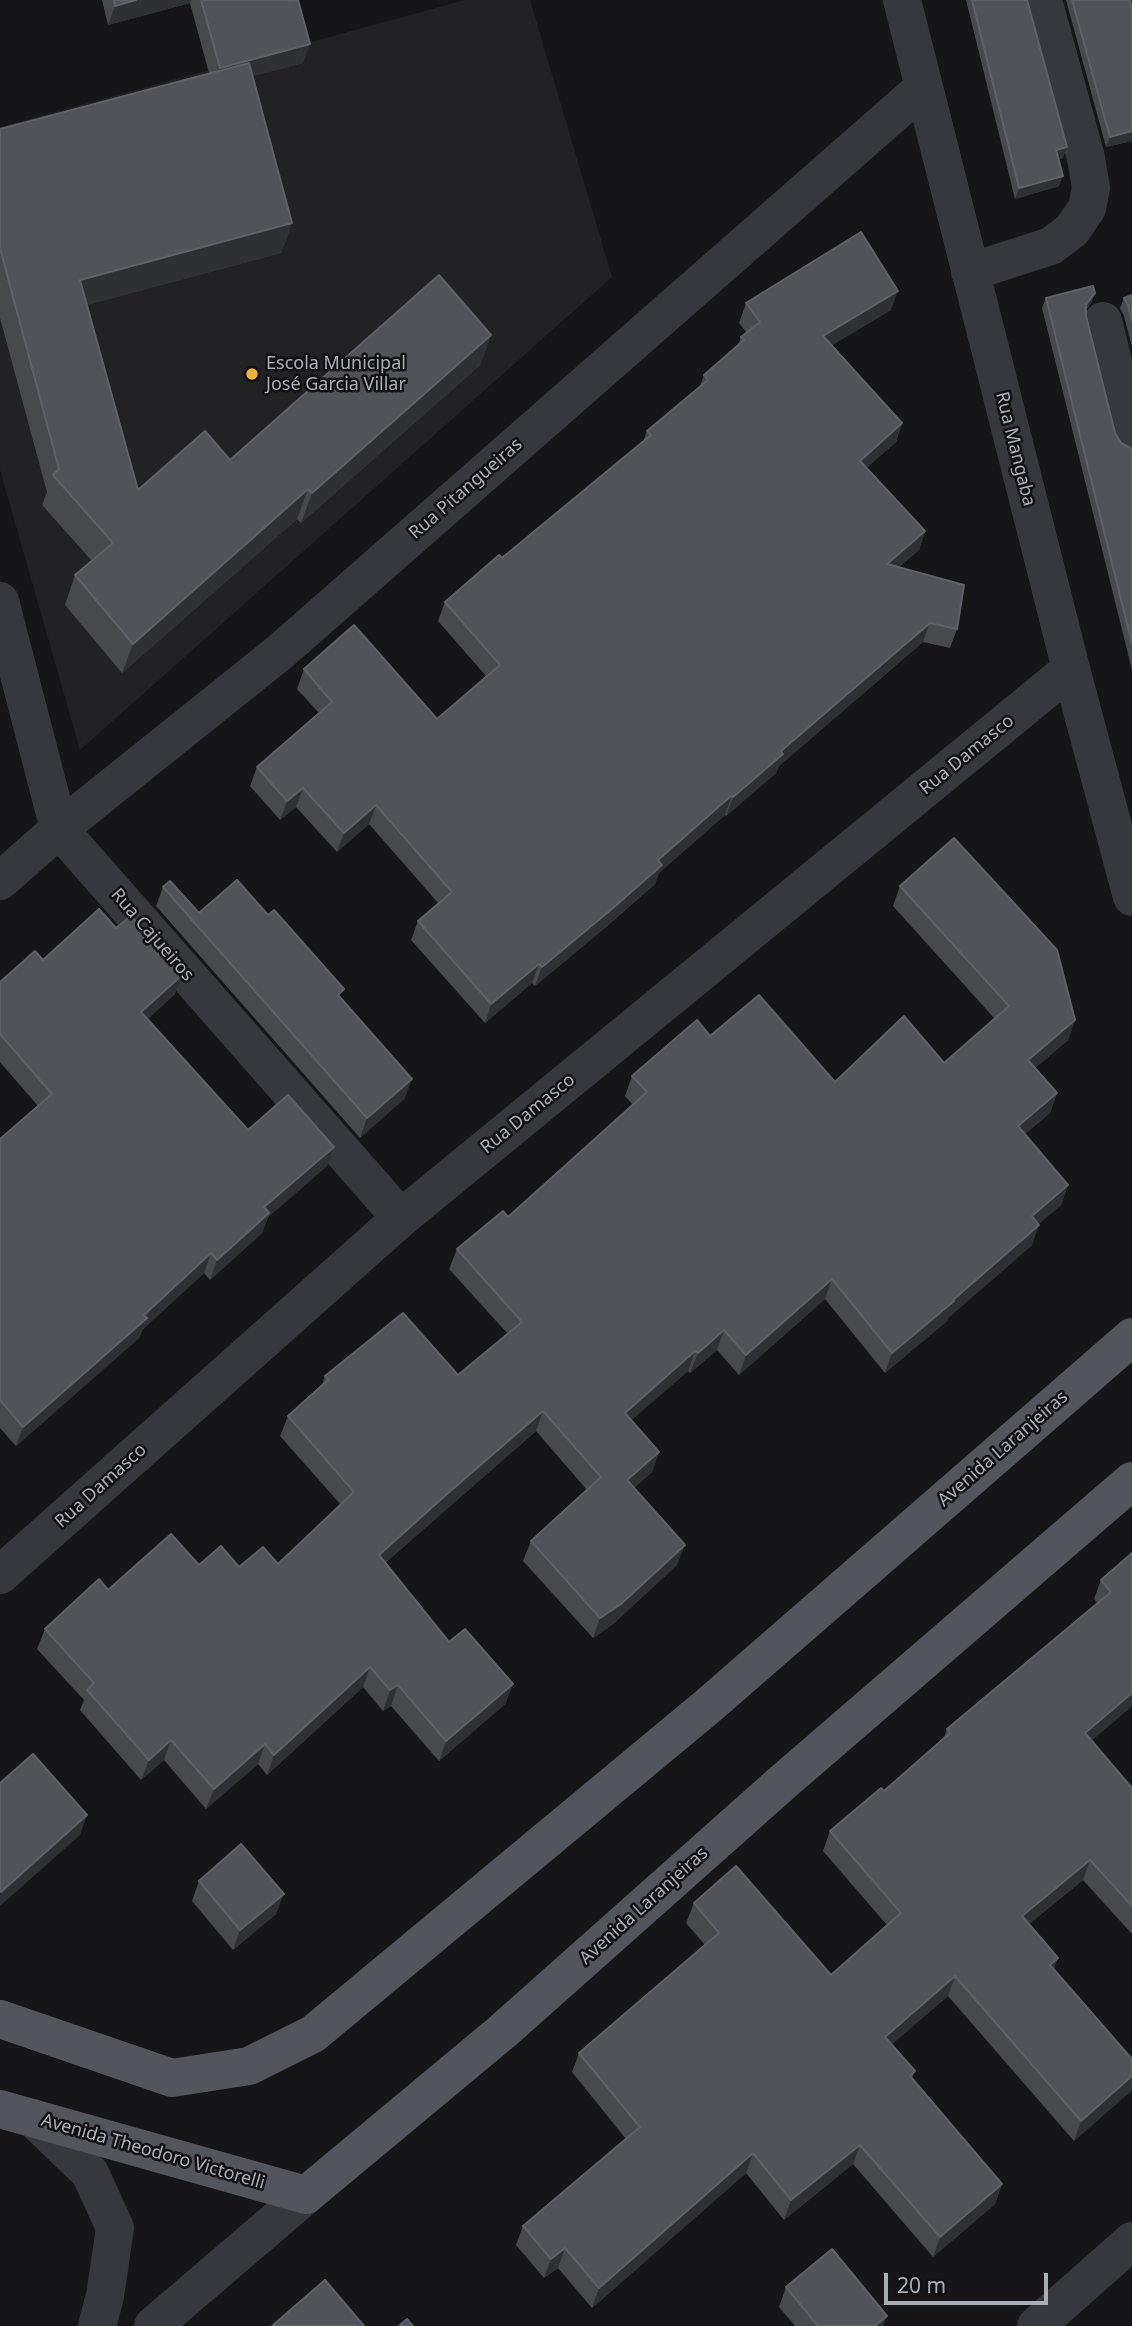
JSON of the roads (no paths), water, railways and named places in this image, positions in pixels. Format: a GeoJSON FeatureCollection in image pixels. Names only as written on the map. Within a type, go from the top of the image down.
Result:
{"type":"FeatureCollection","features":[{"type":"Feature","properties":{"kind":"main road","name":"Avenida Laranjeiras"},"geometry":{"type":"LineString","coordinates":[[0,2018],[172,2078],[249,2066],[313,2034],[708,1706],[1132,1337]]}},
{"type":"Feature","properties":{"kind":"main road","name":"Avenida Laranjeiras"},"geometry":{"type":"LineString","coordinates":[[306,2195],[503,2031],[783,1782],[1132,1481]]}},
{"type":"Feature","properties":{"kind":"main road","name":"Avenida Theodoro Victorelli"},"geometry":{"type":"LineString","coordinates":[[16,2113],[306,2195]]}},
{"type":"Feature","properties":{"kind":"street","name":"Rua Mangaba"},"geometry":{"type":"LineString","coordinates":[[902,0],[1071,669],[1132,897]]}},
{"type":"Feature","properties":{"kind":"street"},"geometry":{"type":"LineString","coordinates":[[970,272],[1051,246],[1072,230],[1087,208],[1091,188],[1086,158],[1042,0]]}},
{"type":"Feature","properties":{"kind":"street","name":"Rua Pitangueiras"},"geometry":{"type":"LineString","coordinates":[[0,881],[58,829],[280,652],[923,88]]}},
{"type":"Feature","properties":{"kind":"street"},"geometry":{"type":"LineString","coordinates":[[1103,321],[1132,438]]}},
{"type":"Feature","properties":{"kind":"street","name":"Rua Cajueiros"},"geometry":{"type":"LineString","coordinates":[[0,601],[58,829],[401,1218]]}},
{"type":"Feature","properties":{"kind":"street","name":"Rua Damasco"},"geometry":{"type":"LineString","coordinates":[[0,1575],[401,1218],[1071,669]]}},
{"type":"Feature","properties":{"kind":"street"},"geometry":{"type":"LineString","coordinates":[[16,2113],[90,2173],[115,2228],[105,2296],[97,2326]]}},
{"type":"Feature","properties":{"kind":"street","name":"Avenida Laranjeiras"},"geometry":{"type":"LineString","coordinates":[[153,2326],[306,2195]]}},
{"type":"Feature","properties":{"kind":"street"},"geometry":{"type":"LineString","coordinates":[[1036,2326],[1132,2241]]}},
{"type":"Feature","properties":{"kind":"place","name":"Escola Municipal José Garcia Villar"},"geometry":{"type":"Point","coordinates":[252,374]}}]}
